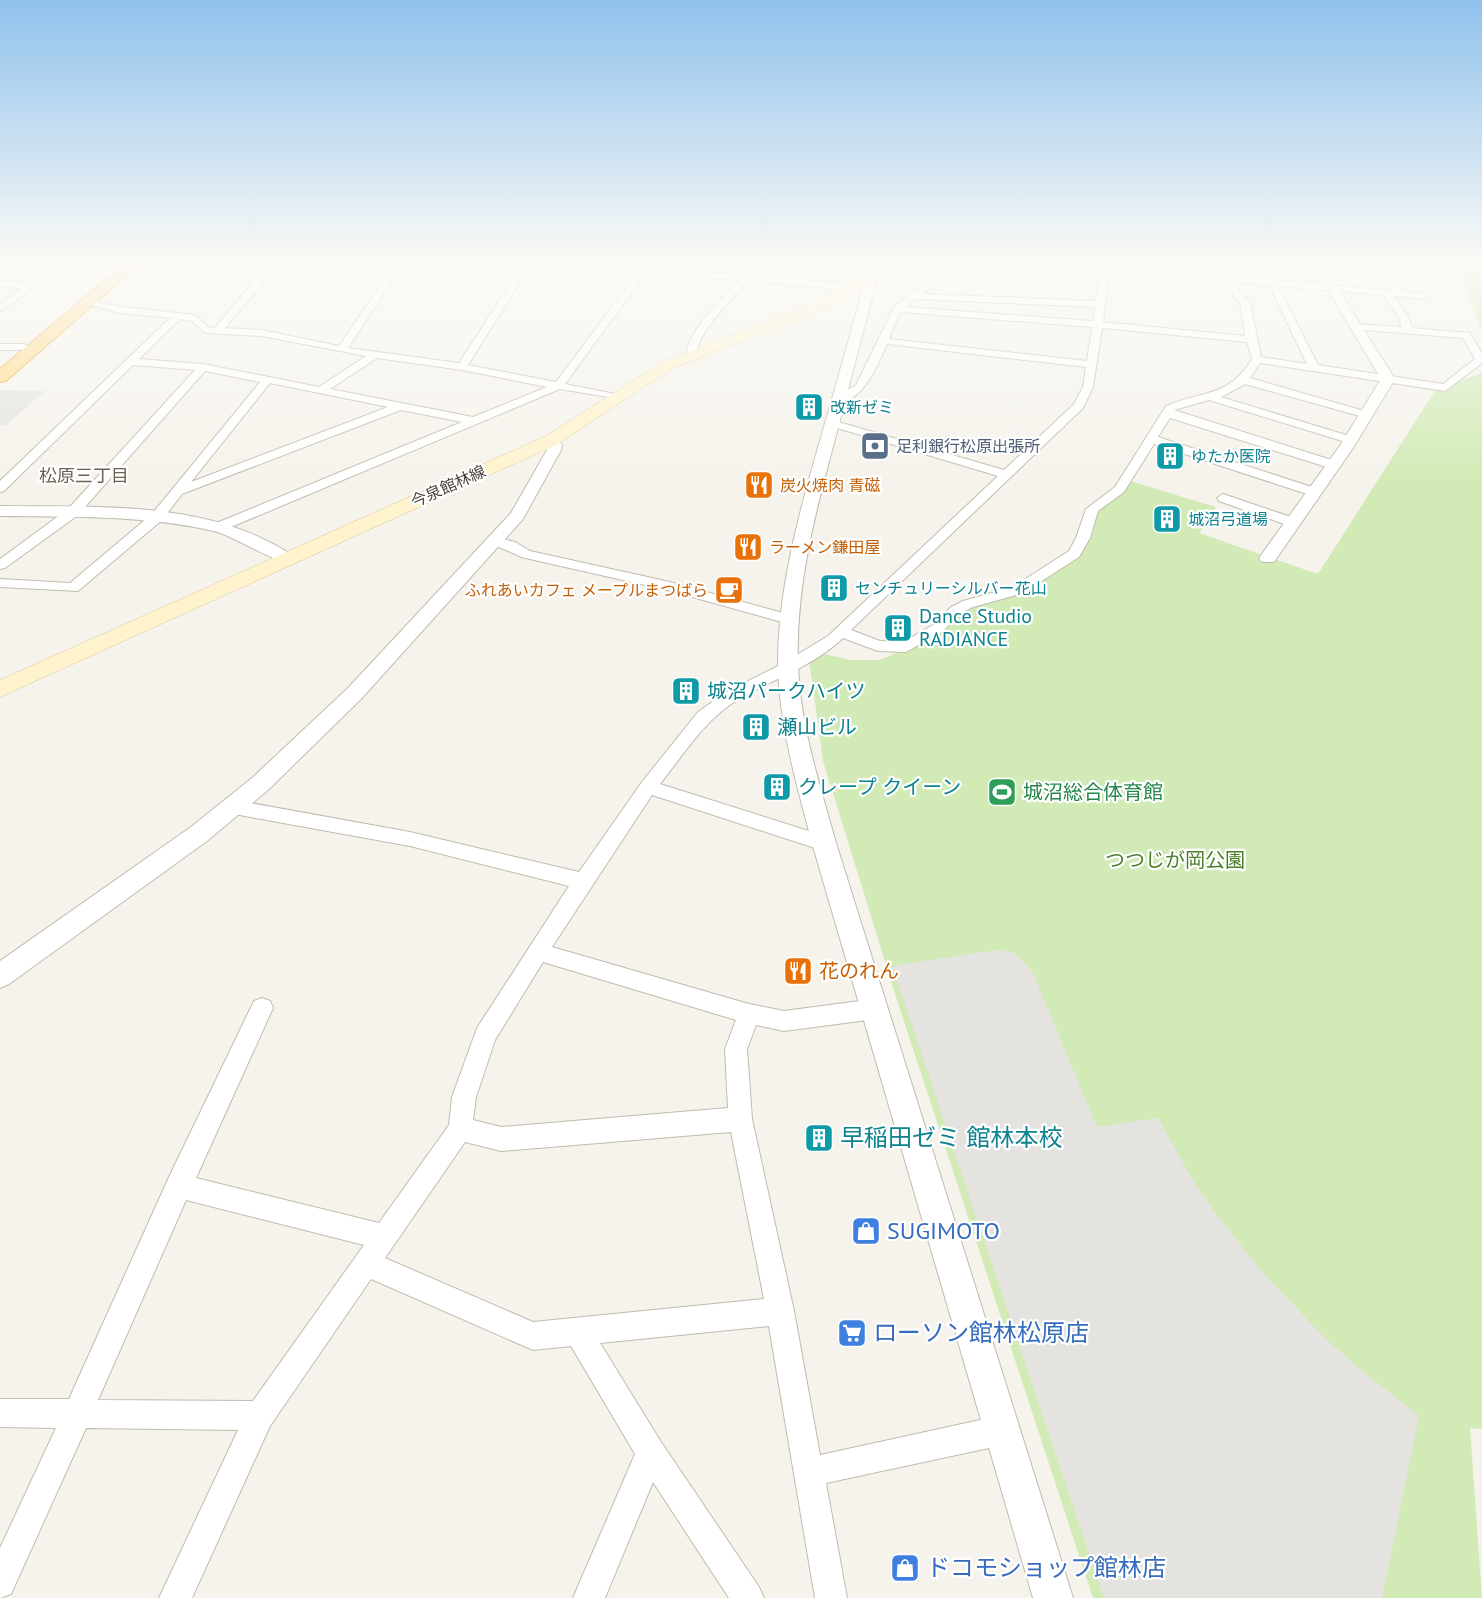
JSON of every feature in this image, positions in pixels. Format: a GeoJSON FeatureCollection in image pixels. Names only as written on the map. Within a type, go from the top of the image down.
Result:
{"type":"FeatureCollection","features":[{"type":"Feature","properties":{"kind":"highway"},"geometry":{"type":"LineString","coordinates":[[0,366],[39,335]]}},
{"type":"Feature","properties":{"kind":"highway"},"geometry":{"type":"LineString","coordinates":[[0,377],[50,335]]}},
{"type":"Feature","properties":{"kind":"main road","name":"今泉館林線"},"geometry":{"type":"LineString","coordinates":[[0,689],[552,440],[643,379],[691,355],[745,335]]}},
{"type":"Feature","properties":{"kind":"street"},"geometry":{"type":"LineString","coordinates":[[0,488],[159,335]]}},
{"type":"Feature","properties":{"kind":"street"},"geometry":{"type":"LineString","coordinates":[[269,335],[342,350],[462,367],[616,397]]}},
{"type":"Feature","properties":{"kind":"street"},"geometry":{"type":"LineString","coordinates":[[342,350],[352,335]]}},
{"type":"Feature","properties":{"kind":"street"},"geometry":{"type":"LineString","coordinates":[[462,367],[483,335]]}},
{"type":"Feature","properties":{"kind":"street"},"geometry":{"type":"LineString","coordinates":[[219,527],[558,386],[596,335]]}},
{"type":"Feature","properties":{"kind":"street"},"geometry":{"type":"LineString","coordinates":[[691,355],[693,343],[698,335]]}},
{"type":"Feature","properties":{"kind":"street"},"geometry":{"type":"LineString","coordinates":[[853,335],[795,570],[789,619],[788,668],[800,745],[824,843],[1004,1430],[1053,1598]]}},
{"type":"Feature","properties":{"kind":"street"},"geometry":{"type":"LineString","coordinates":[[835,411],[860,387],[887,335]]}},
{"type":"Feature","properties":{"kind":"street"},"geometry":{"type":"LineString","coordinates":[[175,1598],[260,1416],[460,1129],[465,1097],[485,1035],[583,881],[648,787],[704,716],[732,696],[788,668],[832,639],[1079,406],[1088,387],[1097,335]]}},
{"type":"Feature","properties":{"kind":"street"},"geometry":{"type":"LineString","coordinates":[[1196,335],[1251,340]]}},
{"type":"Feature","properties":{"kind":"street"},"geometry":{"type":"LineString","coordinates":[[839,632],[878,646],[906,647],[938,628],[962,607],[1018,590],[1074,554],[1083,538],[1092,509],[1120,489],[1170,408],[1226,390],[1244,380],[1257,359],[1250,335]]}},
{"type":"Feature","properties":{"kind":"street"},"geometry":{"type":"LineString","coordinates":[[1298,335],[1314,367]]}},
{"type":"Feature","properties":{"kind":"street"},"geometry":{"type":"LineString","coordinates":[[1360,335],[1388,379]]}},
{"type":"Feature","properties":{"kind":"street"},"geometry":{"type":"LineString","coordinates":[[1257,359],[1445,388],[1480,360],[1467,335],[1461,335]]}},
{"type":"Feature","properties":{"kind":"street"},"geometry":{"type":"LineString","coordinates":[[884,341],[1092,365]]}},
{"type":"Feature","properties":{"kind":"street"},"geometry":{"type":"LineString","coordinates":[[0,347],[24,347]]}},
{"type":"Feature","properties":{"kind":"street"},"geometry":{"type":"LineString","coordinates":[[322,390],[376,354]]}},
{"type":"Feature","properties":{"kind":"street"},"geometry":{"type":"LineString","coordinates":[[132,362],[203,367],[474,421]]}},
{"type":"Feature","properties":{"kind":"street"},"geometry":{"type":"LineString","coordinates":[[0,565],[73,512],[203,367]]}},
{"type":"Feature","properties":{"kind":"street"},"geometry":{"type":"LineString","coordinates":[[1269,558],[1292,522],[1352,440],[1388,379]]}},
{"type":"Feature","properties":{"kind":"street"},"geometry":{"type":"LineString","coordinates":[[0,582],[72,588],[157,517],[267,380]]}},
{"type":"Feature","properties":{"kind":"street"},"geometry":{"type":"LineString","coordinates":[[1244,380],[1367,415]]}},
{"type":"Feature","properties":{"kind":"street"},"geometry":{"type":"LineString","coordinates":[[1208,396],[1352,440]]}},
{"type":"Feature","properties":{"kind":"street"},"geometry":{"type":"LineString","coordinates":[[180,491],[402,406]]}},
{"type":"Feature","properties":{"kind":"street"},"geometry":{"type":"LineString","coordinates":[[835,411],[1007,475]]}},
{"type":"Feature","properties":{"kind":"street"},"geometry":{"type":"LineString","coordinates":[[1166,413],[1334,465]]}},
{"type":"Feature","properties":{"kind":"street"},"geometry":{"type":"LineString","coordinates":[[1151,439],[1314,492]]}},
{"type":"Feature","properties":{"kind":"street"},"geometry":{"type":"LineString","coordinates":[[0,976],[234,807],[355,693],[496,541],[530,497],[554,450],[555,445],[552,440]]}},
{"type":"Feature","properties":{"kind":"street"},"geometry":{"type":"LineString","coordinates":[[1223,498],[1292,522]]}},
{"type":"Feature","properties":{"kind":"street"},"geometry":{"type":"LineString","coordinates":[[0,511],[157,517],[219,527],[253,540],[287,559]]}},
{"type":"Feature","properties":{"kind":"street"},"geometry":{"type":"LineString","coordinates":[[496,541],[510,545],[526,554],[670,586],[789,619]]}},
{"type":"Feature","properties":{"kind":"street"},"geometry":{"type":"LineString","coordinates":[[648,787],[824,843]]}},
{"type":"Feature","properties":{"kind":"street"},"geometry":{"type":"LineString","coordinates":[[234,807],[410,839],[583,881]]}},
{"type":"Feature","properties":{"kind":"street"},"geometry":{"type":"LineString","coordinates":[[538,952],[749,1014],[784,1021],[875,1009]]}},
{"type":"Feature","properties":{"kind":"street"},"geometry":{"type":"LineString","coordinates":[[0,1583],[78,1415],[178,1186],[262,1008]]}},
{"type":"Feature","properties":{"kind":"street"},"geometry":{"type":"LineString","coordinates":[[749,1014],[736,1049],[740,1119],[780,1311],[831,1598]]}},
{"type":"Feature","properties":{"kind":"street"},"geometry":{"type":"LineString","coordinates":[[460,1129],[501,1140],[740,1119]]}},
{"type":"Feature","properties":{"kind":"street"},"geometry":{"type":"LineString","coordinates":[[178,1186],[383,1237]]}},
{"type":"Feature","properties":{"kind":"street"},"geometry":{"type":"LineString","coordinates":[[368,1263],[533,1336],[780,1311]]}},
{"type":"Feature","properties":{"kind":"street"},"geometry":{"type":"LineString","coordinates":[[578,1332],[651,1452],[748,1598]]}},
{"type":"Feature","properties":{"kind":"street"},"geometry":{"type":"LineString","coordinates":[[0,1413],[260,1416]]}},
{"type":"Feature","properties":{"kind":"street"},"geometry":{"type":"LineString","coordinates":[[808,1472],[1004,1430]]}},
{"type":"Feature","properties":{"kind":"street"},"geometry":{"type":"LineString","coordinates":[[589,1598],[651,1452]]}},
{"type":"Feature","properties":{"kind":"green space","name":"つつじが岡公園"},"geometry":{"type":"Polygon","coordinates":[[[1482,373],[1482,1429],[1470,1428],[1482,1598],[1093,1598],[896,997],[823,761],[809,659],[824,654],[851,660],[879,660],[933,638],[962,614],[978,606],[1021,593],[1079,556],[1098,511],[1124,491],[1130,481],[1216,507],[1199,533],[1318,574],[1436,389],[1482,373]]]}},
{"type":"Feature","properties":{"kind":"shaded area"},"geometry":{"type":"Polygon","coordinates":[[[0,390],[45,391],[6,425],[0,425],[0,390]]]}},
{"type":"Feature","properties":{"kind":"shaded area"},"geometry":{"type":"Polygon","coordinates":[[[996,950],[1013,952],[1032,971],[1097,1127],[1158,1118],[1192,1179],[1213,1210],[1264,1274],[1326,1339],[1419,1416],[1382,1598],[1104,1598],[892,966],[996,950]]]}},
{"type":"Feature","properties":{"kind":"place","name":"改新ゼミ"},"geometry":{"type":"Point","coordinates":[809,407]}},
{"type":"Feature","properties":{"kind":"place","name":"足利銀行松原出張所"},"geometry":{"type":"Point","coordinates":[875,446]}},
{"type":"Feature","properties":{"kind":"place","name":"ゆたか医院"},"geometry":{"type":"Point","coordinates":[1170,456]}},
{"type":"Feature","properties":{"kind":"place","name":"炭火焼肉 青磁"},"geometry":{"type":"Point","coordinates":[759,485]}},
{"type":"Feature","properties":{"kind":"place","name":"城沼弓道場"},"geometry":{"type":"Point","coordinates":[1167,519]}},
{"type":"Feature","properties":{"kind":"place","name":"ラーメン鎌田屋"},"geometry":{"type":"Point","coordinates":[748,547]}},
{"type":"Feature","properties":{"kind":"place","name":"センチュリーシルバー花山"},"geometry":{"type":"Point","coordinates":[834,588]}},
{"type":"Feature","properties":{"kind":"place","name":"ふれあいカフェ メープルまつばら"},"geometry":{"type":"Point","coordinates":[729,590]}},
{"type":"Feature","properties":{"kind":"place","name":"Dance Studio RADIANCE"},"geometry":{"type":"Point","coordinates":[898,628]}},
{"type":"Feature","properties":{"kind":"place","name":"城沼パークハイツ"},"geometry":{"type":"Point","coordinates":[686,691]}},
{"type":"Feature","properties":{"kind":"place","name":"瀬山ビル"},"geometry":{"type":"Point","coordinates":[756,727]}},
{"type":"Feature","properties":{"kind":"place","name":"クレープ クイーン"},"geometry":{"type":"Point","coordinates":[777,787]}},
{"type":"Feature","properties":{"kind":"place","name":"城沼総合体育館"},"geometry":{"type":"Point","coordinates":[1002,792]}},
{"type":"Feature","properties":{"kind":"place","name":"花のれん"},"geometry":{"type":"Point","coordinates":[798,971]}},
{"type":"Feature","properties":{"kind":"place","name":"早稲田ゼミ 館林本校"},"geometry":{"type":"Point","coordinates":[819,1138]}},
{"type":"Feature","properties":{"kind":"place","name":"SUGIMOTO"},"geometry":{"type":"Point","coordinates":[866,1231]}},
{"type":"Feature","properties":{"kind":"place","name":"ローソン館林松原店"},"geometry":{"type":"Point","coordinates":[852,1333]}},
{"type":"Feature","properties":{"kind":"place","name":"ドコモショップ館林店"},"geometry":{"type":"Point","coordinates":[905,1568]}},
{"type":"Feature","properties":{"kind":"district","name":"松原三丁目"},"geometry":{"type":"Point","coordinates":[84,476]}}]}
